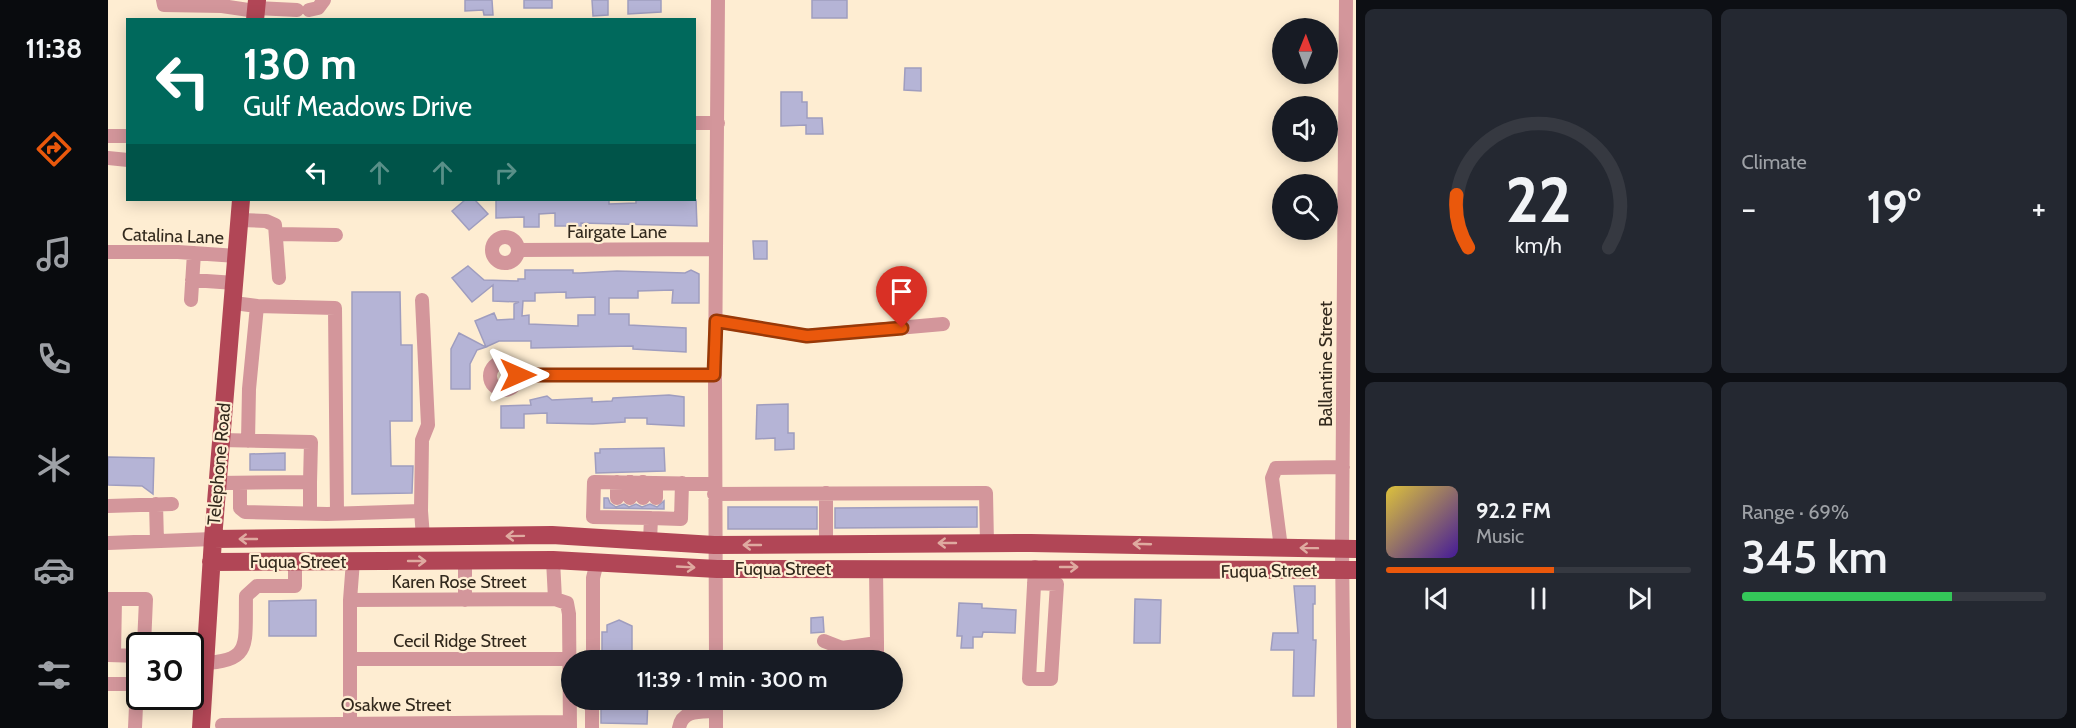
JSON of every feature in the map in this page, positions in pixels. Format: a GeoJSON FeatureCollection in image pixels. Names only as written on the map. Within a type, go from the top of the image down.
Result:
{"type":"FeatureCollection","features":[{"type":"Feature","properties":{"kind":"main road","name":"Telephone Road"},"geometry":{"type":"LineString","coordinates":[[202,632],[211,562],[241,201]]}},
{"type":"Feature","properties":{"kind":"main road","name":"Fuqua Street"},"geometry":{"type":"LineString","coordinates":[[213,539],[552,535],[714,545],[1031,543],[1349,549]]}},
{"type":"Feature","properties":{"kind":"main road"},"geometry":{"type":"LineString","coordinates":[[552,535],[554,560]]}},
{"type":"Feature","properties":{"kind":"main road"},"geometry":{"type":"LineString","coordinates":[[388,537],[388,561]]}},
{"type":"Feature","properties":{"kind":"main road"},"geometry":{"type":"LineString","coordinates":[[1031,543],[1035,575]]}},
{"type":"Feature","properties":{"kind":"main road"},"geometry":{"type":"LineString","coordinates":[[876,544],[876,568]]}},
{"type":"Feature","properties":{"kind":"main road"},"geometry":{"type":"LineString","coordinates":[[1184,546],[1184,571]]}},
{"type":"Feature","properties":{"kind":"main road","name":"Fuqua Street"},"geometry":{"type":"LineString","coordinates":[[211,562],[554,560],[717,568],[876,568],[1035,575],[1349,570]]}},
{"type":"Feature","properties":{"kind":"main road","name":"Telephone Road"},"geometry":{"type":"LineString","coordinates":[[200,710],[201,728]]}},
{"type":"Feature","properties":{"kind":"street"},"geometry":{"type":"LineString","coordinates":[[164,0],[164,5],[222,3],[256,10],[318,8],[324,0]]}},
{"type":"Feature","properties":{"kind":"street"},"geometry":{"type":"LineString","coordinates":[[716,650],[714,375],[718,0]]}},
{"type":"Feature","properties":{"kind":"street","name":"Ballantine Street"},"geometry":{"type":"LineString","coordinates":[[1344,728],[1350,633],[1349,549],[1343,467],[1350,450],[1351,45],[1346,0]]}},
{"type":"Feature","properties":{"kind":"street"},"geometry":{"type":"LineString","coordinates":[[696,123],[718,123]]}},
{"type":"Feature","properties":{"kind":"street"},"geometry":{"type":"LineString","coordinates":[[108,136],[126,136]]}},
{"type":"Feature","properties":{"kind":"street"},"geometry":{"type":"LineString","coordinates":[[108,158],[126,160]]}},
{"type":"Feature","properties":{"kind":"street"},"geometry":{"type":"LineString","coordinates":[[240,220],[271,222],[277,234],[279,278]]}},
{"type":"Feature","properties":{"kind":"street"},"geometry":{"type":"LineString","coordinates":[[277,234],[336,235]]}},
{"type":"Feature","properties":{"kind":"street","name":"Fairgate Lane"},"geometry":{"type":"LineString","coordinates":[[518,250],[716,249]]}},
{"type":"Feature","properties":{"kind":"street","name":"Catalina Lane"},"geometry":{"type":"LineString","coordinates":[[108,252],[237,256]]}},
{"type":"Feature","properties":{"kind":"street"},"geometry":{"type":"LineString","coordinates":[[191,300],[194,253]]}},
{"type":"Feature","properties":{"kind":"street"},"geometry":{"type":"LineString","coordinates":[[192,280],[235,283]]}},
{"type":"Feature","properties":{"kind":"street"},"geometry":{"type":"LineString","coordinates":[[422,300],[428,425],[422,440],[423,537]]}},
{"type":"Feature","properties":{"kind":"street"},"geometry":{"type":"LineString","coordinates":[[234,303],[257,306],[335,308],[336,442],[332,514],[328,536]]}},
{"type":"Feature","properties":{"kind":"street"},"geometry":{"type":"LineString","coordinates":[[248,441],[249,389],[257,306]]}},
{"type":"Feature","properties":{"kind":"street"},"geometry":{"type":"LineString","coordinates":[[716,321],[807,336],[943,324]]}},
{"type":"Feature","properties":{"kind":"street"},"geometry":{"type":"LineString","coordinates":[[518,375],[714,375]]}},
{"type":"Feature","properties":{"kind":"street"},"geometry":{"type":"LineString","coordinates":[[227,376],[249,389]]}},
{"type":"Feature","properties":{"kind":"street"},"geometry":{"type":"LineString","coordinates":[[222,440],[336,442]]}},
{"type":"Feature","properties":{"kind":"street"},"geometry":{"type":"LineString","coordinates":[[310,514],[311,442]]}},
{"type":"Feature","properties":{"kind":"street"},"geometry":{"type":"LineString","coordinates":[[1272,548],[1272,478],[1276,468],[1343,467]]}},
{"type":"Feature","properties":{"kind":"street"},"geometry":{"type":"LineString","coordinates":[[218,483],[310,482]]}},
{"type":"Feature","properties":{"kind":"street"},"geometry":{"type":"LineString","coordinates":[[682,483],[681,519],[637,509],[593,517],[594,482],[682,483],[714,489],[826,494],[986,493],[987,543]]}},
{"type":"Feature","properties":{"kind":"street"},"geometry":{"type":"LineString","coordinates":[[637,482],[637,509],[651,541]]}},
{"type":"Feature","properties":{"kind":"street"},"geometry":{"type":"LineString","coordinates":[[637,482],[637,509]]}},
{"type":"Feature","properties":{"kind":"street"},"geometry":{"type":"LineString","coordinates":[[240,483],[240,508],[244,512],[332,514],[421,511]]}},
{"type":"Feature","properties":{"kind":"street"},"geometry":{"type":"LineString","coordinates":[[826,494],[826,544]]}},
{"type":"Feature","properties":{"kind":"street"},"geometry":{"type":"LineString","coordinates":[[156,504],[157,541]]}},
{"type":"Feature","properties":{"kind":"street"},"geometry":{"type":"LineString","coordinates":[[108,506],[172,504]]}},
{"type":"Feature","properties":{"kind":"street"},"geometry":{"type":"LineString","coordinates":[[292,513],[293,537]]}},
{"type":"Feature","properties":{"kind":"street"},"geometry":{"type":"LineString","coordinates":[[108,543],[213,539]]}},
{"type":"Feature","properties":{"kind":"street"},"geometry":{"type":"LineString","coordinates":[[554,560],[561,601],[569,614],[569,650]]}},
{"type":"Feature","properties":{"kind":"street"},"geometry":{"type":"LineString","coordinates":[[350,724],[350,600],[353,561]]}},
{"type":"Feature","properties":{"kind":"street"},"geometry":{"type":"LineString","coordinates":[[465,561],[465,600]]}},
{"type":"Feature","properties":{"kind":"street"},"geometry":{"type":"LineString","coordinates":[[204,664],[224,662],[241,653],[245,645],[246,596],[257,586],[295,586],[295,562]]}},
{"type":"Feature","properties":{"kind":"street"},"geometry":{"type":"LineString","coordinates":[[593,650],[593,578],[597,562]]}},
{"type":"Feature","properties":{"kind":"street"},"geometry":{"type":"LineString","coordinates":[[876,568],[877,650]]}},
{"type":"Feature","properties":{"kind":"street"},"geometry":{"type":"LineString","coordinates":[[1035,575],[1057,584],[1051,679],[1029,679],[1035,575]]}},
{"type":"Feature","properties":{"kind":"street"},"geometry":{"type":"LineString","coordinates":[[126,656],[111,655],[111,599],[146,599],[145,632]]}},
{"type":"Feature","properties":{"kind":"street","name":"Karen Rose Street"},"geometry":{"type":"LineString","coordinates":[[350,600],[561,601]]}},
{"type":"Feature","properties":{"kind":"street"},"geometry":{"type":"LineString","coordinates":[[824,641],[842,648],[877,643]]}},
{"type":"Feature","properties":{"kind":"street","name":"Cecil Ridge Street"},"geometry":{"type":"LineString","coordinates":[[350,659],[561,659]]}},
{"type":"Feature","properties":{"kind":"street"},"geometry":{"type":"LineString","coordinates":[[108,684],[126,683]]}},
{"type":"Feature","properties":{"kind":"street"},"geometry":{"type":"LineString","coordinates":[[135,728],[136,710]]}},
{"type":"Feature","properties":{"kind":"street"},"geometry":{"type":"LineString","coordinates":[[570,710],[570,725]]}},
{"type":"Feature","properties":{"kind":"street"},"geometry":{"type":"LineString","coordinates":[[592,710],[592,728]]}},
{"type":"Feature","properties":{"kind":"street"},"geometry":{"type":"LineString","coordinates":[[679,728],[682,719],[701,710]]}},
{"type":"Feature","properties":{"kind":"street"},"geometry":{"type":"LineString","coordinates":[[716,710],[716,728]]}},
{"type":"Feature","properties":{"kind":"street","name":"Osakwe Street"},"geometry":{"type":"LineString","coordinates":[[222,725],[570,725]]}},
{"type":"Feature","properties":{"kind":"building"},"geometry":{"type":"Polygon","coordinates":[[[465,0],[492,0],[493,15],[484,15],[483,10],[465,11],[465,0]]]}},
{"type":"Feature","properties":{"kind":"building"},"geometry":{"type":"Polygon","coordinates":[[[524,0],[552,0],[552,8],[524,8],[524,0]]]}},
{"type":"Feature","properties":{"kind":"building"},"geometry":{"type":"Polygon","coordinates":[[[592,0],[608,0],[608,15],[593,16],[592,0]]]}},
{"type":"Feature","properties":{"kind":"building"},"geometry":{"type":"Polygon","coordinates":[[[628,0],[661,0],[661,12],[628,14],[628,0]]]}},
{"type":"Feature","properties":{"kind":"building"},"geometry":{"type":"Polygon","coordinates":[[[812,0],[847,0],[847,18],[812,18],[812,0]]]}},
{"type":"Feature","properties":{"kind":"building"},"geometry":{"type":"Polygon","coordinates":[[[905,68],[921,68],[921,91],[904,90],[905,68]]]}},
{"type":"Feature","properties":{"kind":"building"},"geometry":{"type":"Polygon","coordinates":[[[781,92],[802,92],[802,102],[807,102],[807,118],[822,118],[823,134],[806,134],[806,125],[781,126],[781,92]]]}},
{"type":"Feature","properties":{"kind":"building"},"geometry":{"type":"Polygon","coordinates":[[[696,200],[697,226],[581,223],[581,226],[555,226],[555,213],[539,214],[539,227],[524,227],[524,217],[496,218],[496,201],[609,201],[609,204],[696,200]]]}},
{"type":"Feature","properties":{"kind":"building"},"geometry":{"type":"Polygon","coordinates":[[[464,201],[476,201],[488,214],[469,230],[452,211],[464,201]]]}},
{"type":"Feature","properties":{"kind":"building"},"geometry":{"type":"Polygon","coordinates":[[[753,241],[767,241],[767,259],[754,259],[753,241]]]}},
{"type":"Feature","properties":{"kind":"building"},"geometry":{"type":"Polygon","coordinates":[[[468,266],[484,280],[518,281],[518,279],[525,279],[525,270],[573,270],[573,273],[617,271],[685,273],[691,270],[699,274],[699,303],[672,303],[673,290],[638,291],[638,298],[609,298],[609,314],[629,314],[629,325],[686,328],[686,352],[633,349],[633,346],[531,348],[531,341],[499,341],[486,347],[475,321],[494,313],[497,320],[514,319],[514,304],[519,302],[493,301],[493,285],[472,302],[452,278],[468,266]],[[566,292],[535,293],[535,301],[523,301],[522,316],[529,315],[529,324],[578,326],[578,315],[595,315],[595,297],[566,298],[566,292]]]}},
{"type":"Feature","properties":{"kind":"building"},"geometry":{"type":"Polygon","coordinates":[[[352,292],[400,292],[401,345],[412,345],[412,421],[390,421],[391,466],[413,466],[412,493],[352,494],[352,292]]]}},
{"type":"Feature","properties":{"kind":"building"},"geometry":{"type":"Polygon","coordinates":[[[459,333],[486,347],[477,350],[470,364],[470,389],[451,389],[451,349],[459,333]]]}},
{"type":"Feature","properties":{"kind":"building"},"geometry":{"type":"Polygon","coordinates":[[[669,395],[684,397],[684,426],[647,424],[647,418],[625,418],[625,422],[593,424],[547,423],[547,413],[524,414],[524,428],[501,428],[501,406],[531,405],[530,400],[547,396],[552,400],[592,398],[592,402],[612,401],[613,398],[669,395]]]}},
{"type":"Feature","properties":{"kind":"building"},"geometry":{"type":"Polygon","coordinates":[[[788,404],[788,433],[794,433],[794,449],[775,450],[775,438],[756,439],[757,405],[788,404]]]}},
{"type":"Feature","properties":{"kind":"building"},"geometry":{"type":"Polygon","coordinates":[[[664,448],[665,471],[596,473],[595,453],[600,453],[600,449],[664,448]]]}},
{"type":"Feature","properties":{"kind":"building"},"geometry":{"type":"Polygon","coordinates":[[[285,453],[285,470],[250,470],[250,454],[285,453]]]}},
{"type":"Feature","properties":{"kind":"building"},"geometry":{"type":"Polygon","coordinates":[[[108,457],[154,458],[153,494],[142,486],[108,485],[108,457]]]}},
{"type":"Feature","properties":{"kind":"building"},"geometry":{"type":"Polygon","coordinates":[[[604,498],[608,498],[610,503],[616,507],[624,504],[629,507],[636,504],[642,507],[650,504],[657,507],[664,501],[664,509],[604,508],[604,498]]]}},
{"type":"Feature","properties":{"kind":"building"},"geometry":{"type":"Polygon","coordinates":[[[728,507],[817,507],[817,529],[728,529],[728,507]]]}},
{"type":"Feature","properties":{"kind":"building"},"geometry":{"type":"Polygon","coordinates":[[[977,507],[977,527],[835,528],[835,508],[977,507]]]}},
{"type":"Feature","properties":{"kind":"building"},"geometry":{"type":"Polygon","coordinates":[[[1294,586],[1315,586],[1315,604],[1313,604],[1313,640],[1316,640],[1314,696],[1293,696],[1294,650],[1271,650],[1273,633],[1298,633],[1294,586]]]}},
{"type":"Feature","properties":{"kind":"building"},"geometry":{"type":"Polygon","coordinates":[[[1135,599],[1161,600],[1160,643],[1134,643],[1135,599]]]}},
{"type":"Feature","properties":{"kind":"building"},"geometry":{"type":"Polygon","coordinates":[[[316,600],[316,636],[269,636],[269,601],[316,600]]]}},
{"type":"Feature","properties":{"kind":"building"},"geometry":{"type":"Polygon","coordinates":[[[959,603],[982,604],[982,608],[1016,610],[1015,633],[983,632],[982,637],[973,637],[973,648],[961,648],[962,636],[957,636],[959,603]]]}},
{"type":"Feature","properties":{"kind":"building"},"geometry":{"type":"Polygon","coordinates":[[[823,617],[824,632],[811,633],[811,618],[823,617]]]}},
{"type":"Feature","properties":{"kind":"building"},"geometry":{"type":"Polygon","coordinates":[[[619,620],[632,626],[632,650],[602,650],[602,632],[607,632],[607,625],[619,620]]]}},
{"type":"Feature","properties":{"kind":"building"},"geometry":{"type":"Polygon","coordinates":[[[601,710],[648,710],[647,724],[601,723],[601,710]]]}},
{"type":"Feature","properties":{"kind":"route"},"geometry":{"type":"LineString","coordinates":[[518,375],[714,375],[716,321],[807,336],[902,328]]}}]}
